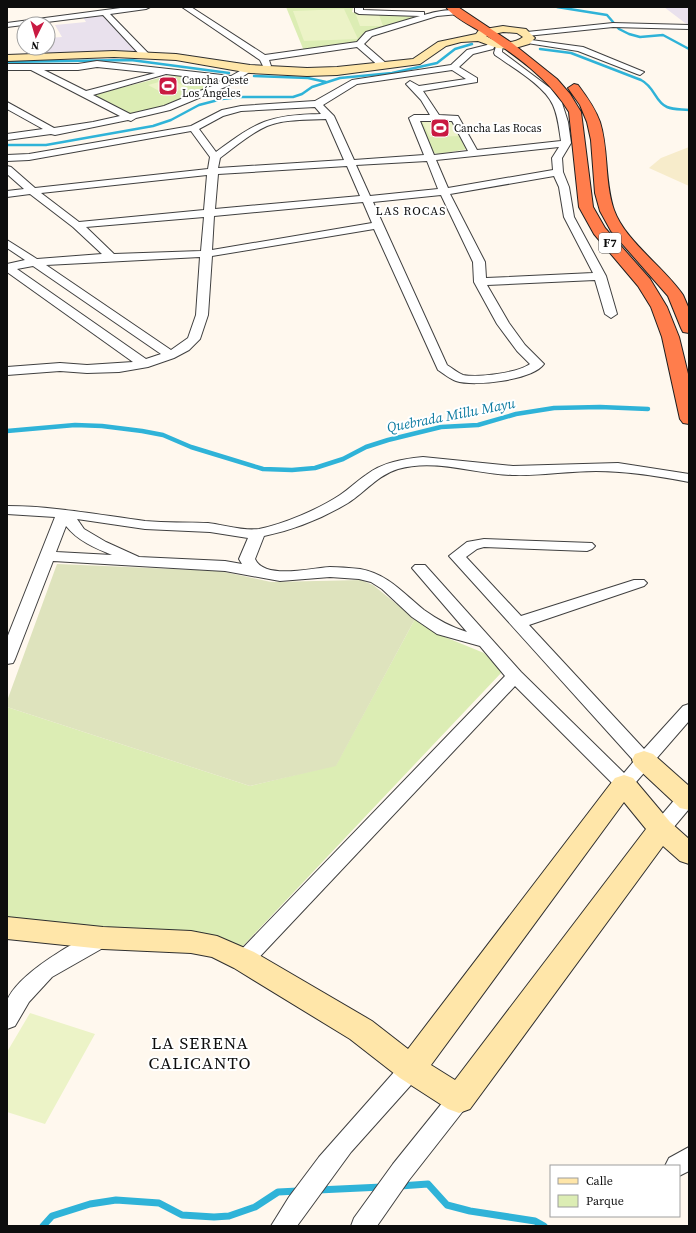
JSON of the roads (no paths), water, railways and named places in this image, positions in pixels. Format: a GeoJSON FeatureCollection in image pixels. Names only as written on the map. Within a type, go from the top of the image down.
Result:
{"type":"FeatureCollection","features":[{"type":"Feature","properties":{"kind":"highway","name":"F7"},"geometry":{"type":"LineString","coordinates":[[458,9],[488,33],[512,42],[566,79],[584,98],[597,129],[602,196],[608,216],[616,228],[675,295],[689,328]]}},
{"type":"Feature","properties":{"kind":"highway","name":"F7"},"geometry":{"type":"LineString","coordinates":[[512,42],[553,82],[566,97],[575,112],[586,207],[591,218],[603,234],[643,280],[662,312],[689,419]]}},
{"type":"Feature","properties":{"kind":"street"},"geometry":{"type":"LineString","coordinates":[[7,25],[146,7]]}},
{"type":"Feature","properties":{"kind":"street"},"geometry":{"type":"LineString","coordinates":[[186,7],[263,58],[267,63],[263,70]]}},
{"type":"Feature","properties":{"kind":"street"},"geometry":{"type":"LineString","coordinates":[[359,7],[359,12],[436,14]]}},
{"type":"Feature","properties":{"kind":"street"},"geometry":{"type":"LineString","coordinates":[[263,58],[358,44],[363,42],[369,34],[458,9]]}},
{"type":"Feature","properties":{"kind":"street"},"geometry":{"type":"LineString","coordinates":[[104,12],[145,55]]}},
{"type":"Feature","properties":{"kind":"street"},"geometry":{"type":"LineString","coordinates":[[7,158],[28,157],[193,128],[218,115],[239,108],[317,104],[328,100],[348,85],[452,67],[463,60],[470,52],[512,42],[612,25],[689,27]]}},
{"type":"Feature","properties":{"kind":"street"},"geometry":{"type":"LineString","coordinates":[[7,58],[108,54],[145,55],[176,57],[250,69],[315,72],[416,62],[434,48],[452,40],[488,33],[512,42],[580,49],[640,72]]}},
{"type":"Feature","properties":{"kind":"street"},"geometry":{"type":"LineString","coordinates":[[512,42],[498,53],[547,90],[558,102],[566,143],[557,158],[558,172],[564,187],[569,217],[600,276],[611,314]]}},
{"type":"Feature","properties":{"kind":"street"},"geometry":{"type":"LineString","coordinates":[[358,44],[384,66]]}},
{"type":"Feature","properties":{"kind":"street"},"geometry":{"type":"LineString","coordinates":[[7,68],[97,64],[232,79]]}},
{"type":"Feature","properties":{"kind":"street"},"geometry":{"type":"LineString","coordinates":[[33,67],[131,118]]}},
{"type":"Feature","properties":{"kind":"street"},"geometry":{"type":"LineString","coordinates":[[418,89],[474,80],[452,67]]}},
{"type":"Feature","properties":{"kind":"street"},"geometry":{"type":"LineString","coordinates":[[7,136],[55,132],[131,118],[167,108],[198,96],[250,69]]}},
{"type":"Feature","properties":{"kind":"street"},"geometry":{"type":"LineString","coordinates":[[85,94],[172,72]]}},
{"type":"Feature","properties":{"kind":"street"},"geometry":{"type":"LineString","coordinates":[[398,76],[418,89],[430,105],[435,117]]}},
{"type":"Feature","properties":{"kind":"street"},"geometry":{"type":"LineString","coordinates":[[317,104],[329,116],[442,367],[459,378],[480,380],[528,371],[538,364],[521,348],[503,324],[480,282],[479,262],[444,192],[414,118],[454,118],[473,152]]}},
{"type":"Feature","properties":{"kind":"street"},"geometry":{"type":"LineString","coordinates":[[7,105],[55,132]]}},
{"type":"Feature","properties":{"kind":"street"},"geometry":{"type":"LineString","coordinates":[[215,157],[265,123],[279,120],[329,116]]}},
{"type":"Feature","properties":{"kind":"street"},"geometry":{"type":"LineString","coordinates":[[7,371],[60,367],[87,369],[119,368],[144,364],[170,355],[185,347],[194,338],[202,315],[215,157],[193,128]]}},
{"type":"Feature","properties":{"kind":"street"},"geometry":{"type":"LineString","coordinates":[[7,194],[213,171],[429,158],[566,143]]}},
{"type":"Feature","properties":{"kind":"street"},"geometry":{"type":"LineString","coordinates":[[7,169],[32,191],[77,225],[111,257]]}},
{"type":"Feature","properties":{"kind":"street"},"geometry":{"type":"LineString","coordinates":[[77,225],[444,192],[558,172]]}},
{"type":"Feature","properties":{"kind":"street"},"geometry":{"type":"LineString","coordinates":[[7,267],[35,262],[111,257],[206,254],[378,225]]}},
{"type":"Feature","properties":{"kind":"street"},"geometry":{"type":"LineString","coordinates":[[7,243],[170,355]]}},
{"type":"Feature","properties":{"kind":"street"},"geometry":{"type":"LineString","coordinates":[[7,267],[144,364]]}},
{"type":"Feature","properties":{"kind":"street"},"geometry":{"type":"LineString","coordinates":[[480,282],[600,276]]}},
{"type":"Feature","properties":{"kind":"street"},"geometry":{"type":"LineString","coordinates":[[7,510],[46,510],[64,512],[79,516],[165,527],[199,527],[242,534],[271,531],[338,502],[350,495],[373,475],[383,470],[414,462],[442,462],[499,470],[609,467],[689,478]]}},
{"type":"Feature","properties":{"kind":"street"},"geometry":{"type":"LineString","coordinates":[[7,659],[64,512]]}},
{"type":"Feature","properties":{"kind":"street"},"geometry":{"type":"LineString","coordinates":[[64,512],[79,532],[102,546],[147,563]]}},
{"type":"Feature","properties":{"kind":"street"},"geometry":{"type":"LineString","coordinates":[[258,533],[247,559],[250,566],[258,572]]}},
{"type":"Feature","properties":{"kind":"street"},"geometry":{"type":"LineString","coordinates":[[363,1226],[401,1172],[459,1098],[661,828],[688,799],[644,760],[520,622],[457,556],[472,545],[484,543],[587,546]]}},
{"type":"Feature","properties":{"kind":"street"},"geometry":{"type":"LineString","coordinates":[[48,556],[147,563],[225,566],[280,576],[330,572],[360,574],[376,579],[388,586],[418,613],[443,630],[487,643]]}},
{"type":"Feature","properties":{"kind":"street"},"geometry":{"type":"LineString","coordinates":[[420,568],[516,676],[624,784],[661,828],[689,854]]}},
{"type":"Feature","properties":{"kind":"street"},"geometry":{"type":"LineString","coordinates":[[520,622],[639,583]]}},
{"type":"Feature","properties":{"kind":"street"},"geometry":{"type":"LineString","coordinates":[[244,960],[516,676]]}},
{"type":"Feature","properties":{"kind":"street"},"geometry":{"type":"LineString","coordinates":[[283,1226],[317,1177],[364,1119],[410,1069],[624,784],[689,710]]}},
{"type":"Feature","properties":{"kind":"street"},"geometry":{"type":"LineString","coordinates":[[7,928],[103,938],[191,942],[217,947],[244,960],[361,1030],[410,1069],[459,1098]]}},
{"type":"Feature","properties":{"kind":"street"},"geometry":{"type":"LineString","coordinates":[[7,1020],[22,996],[45,971],[103,938]]}},
{"type":"Feature","properties":{"kind":"street"},"geometry":{"type":"LineString","coordinates":[[678,1165],[689,1158]]}},
{"type":"Feature","properties":{"kind":"waterway"},"geometry":{"type":"LineString","coordinates":[[557,7],[607,15],[619,29],[629,34],[640,37],[663,35],[689,49]]}},
{"type":"Feature","properties":{"kind":"waterway"},"geometry":{"type":"LineString","coordinates":[[7,145],[46,145],[153,126],[171,120],[199,105],[222,99],[239,97],[293,97],[302,94],[312,87],[340,78],[392,73],[437,63],[455,49],[472,44]]}},
{"type":"Feature","properties":{"kind":"waterway"},"geometry":{"type":"LineString","coordinates":[[540,49],[571,53],[641,80],[649,86],[663,105],[672,109],[689,110]]}},
{"type":"Feature","properties":{"kind":"waterway"},"geometry":{"type":"LineString","coordinates":[[7,62],[131,60],[229,73]]}},
{"type":"Feature","properties":{"kind":"waterway"},"geometry":{"type":"LineString","coordinates":[[254,76],[308,78],[326,82]]}},
{"type":"Feature","properties":{"kind":"waterway","name":"Quebrada Millu Mayu"},"geometry":{"type":"LineString","coordinates":[[7,431],[75,425],[102,426],[142,431],[163,435],[191,447],[263,469],[292,470],[315,468],[343,459],[366,447],[388,440],[441,427],[478,425],[516,414],[554,408],[600,407],[648,409]]}},
{"type":"Feature","properties":{"kind":"waterway"},"geometry":{"type":"LineString","coordinates":[[400,1186],[428,1184],[447,1205],[470,1211],[535,1221],[544,1226]]}},
{"type":"Feature","properties":{"kind":"waterway"},"geometry":{"type":"LineString","coordinates":[[318,1190],[382,1187]]}},
{"type":"Feature","properties":{"kind":"waterway"},"geometry":{"type":"LineString","coordinates":[[43,1226],[52,1216],[90,1204],[116,1200],[159,1203],[182,1215],[214,1217],[229,1216],[255,1207],[278,1192],[298,1191]]}},
{"type":"Feature","properties":{"kind":"place","name":"Cancha Oeste Los Ángeles"},"geometry":{"type":"Point","coordinates":[168,86]}},
{"type":"Feature","properties":{"kind":"place","name":"Cancha Las Rocas"},"geometry":{"type":"Point","coordinates":[440,128]}},
{"type":"Feature","properties":{"kind":"district","name":"LAS ROCAS"},"geometry":{"type":"Point","coordinates":[411,211]}},
{"type":"Feature","properties":{"kind":"district","name":"LA SERENA CALICANTO"},"geometry":{"type":"Point","coordinates":[200,1053]}}]}
